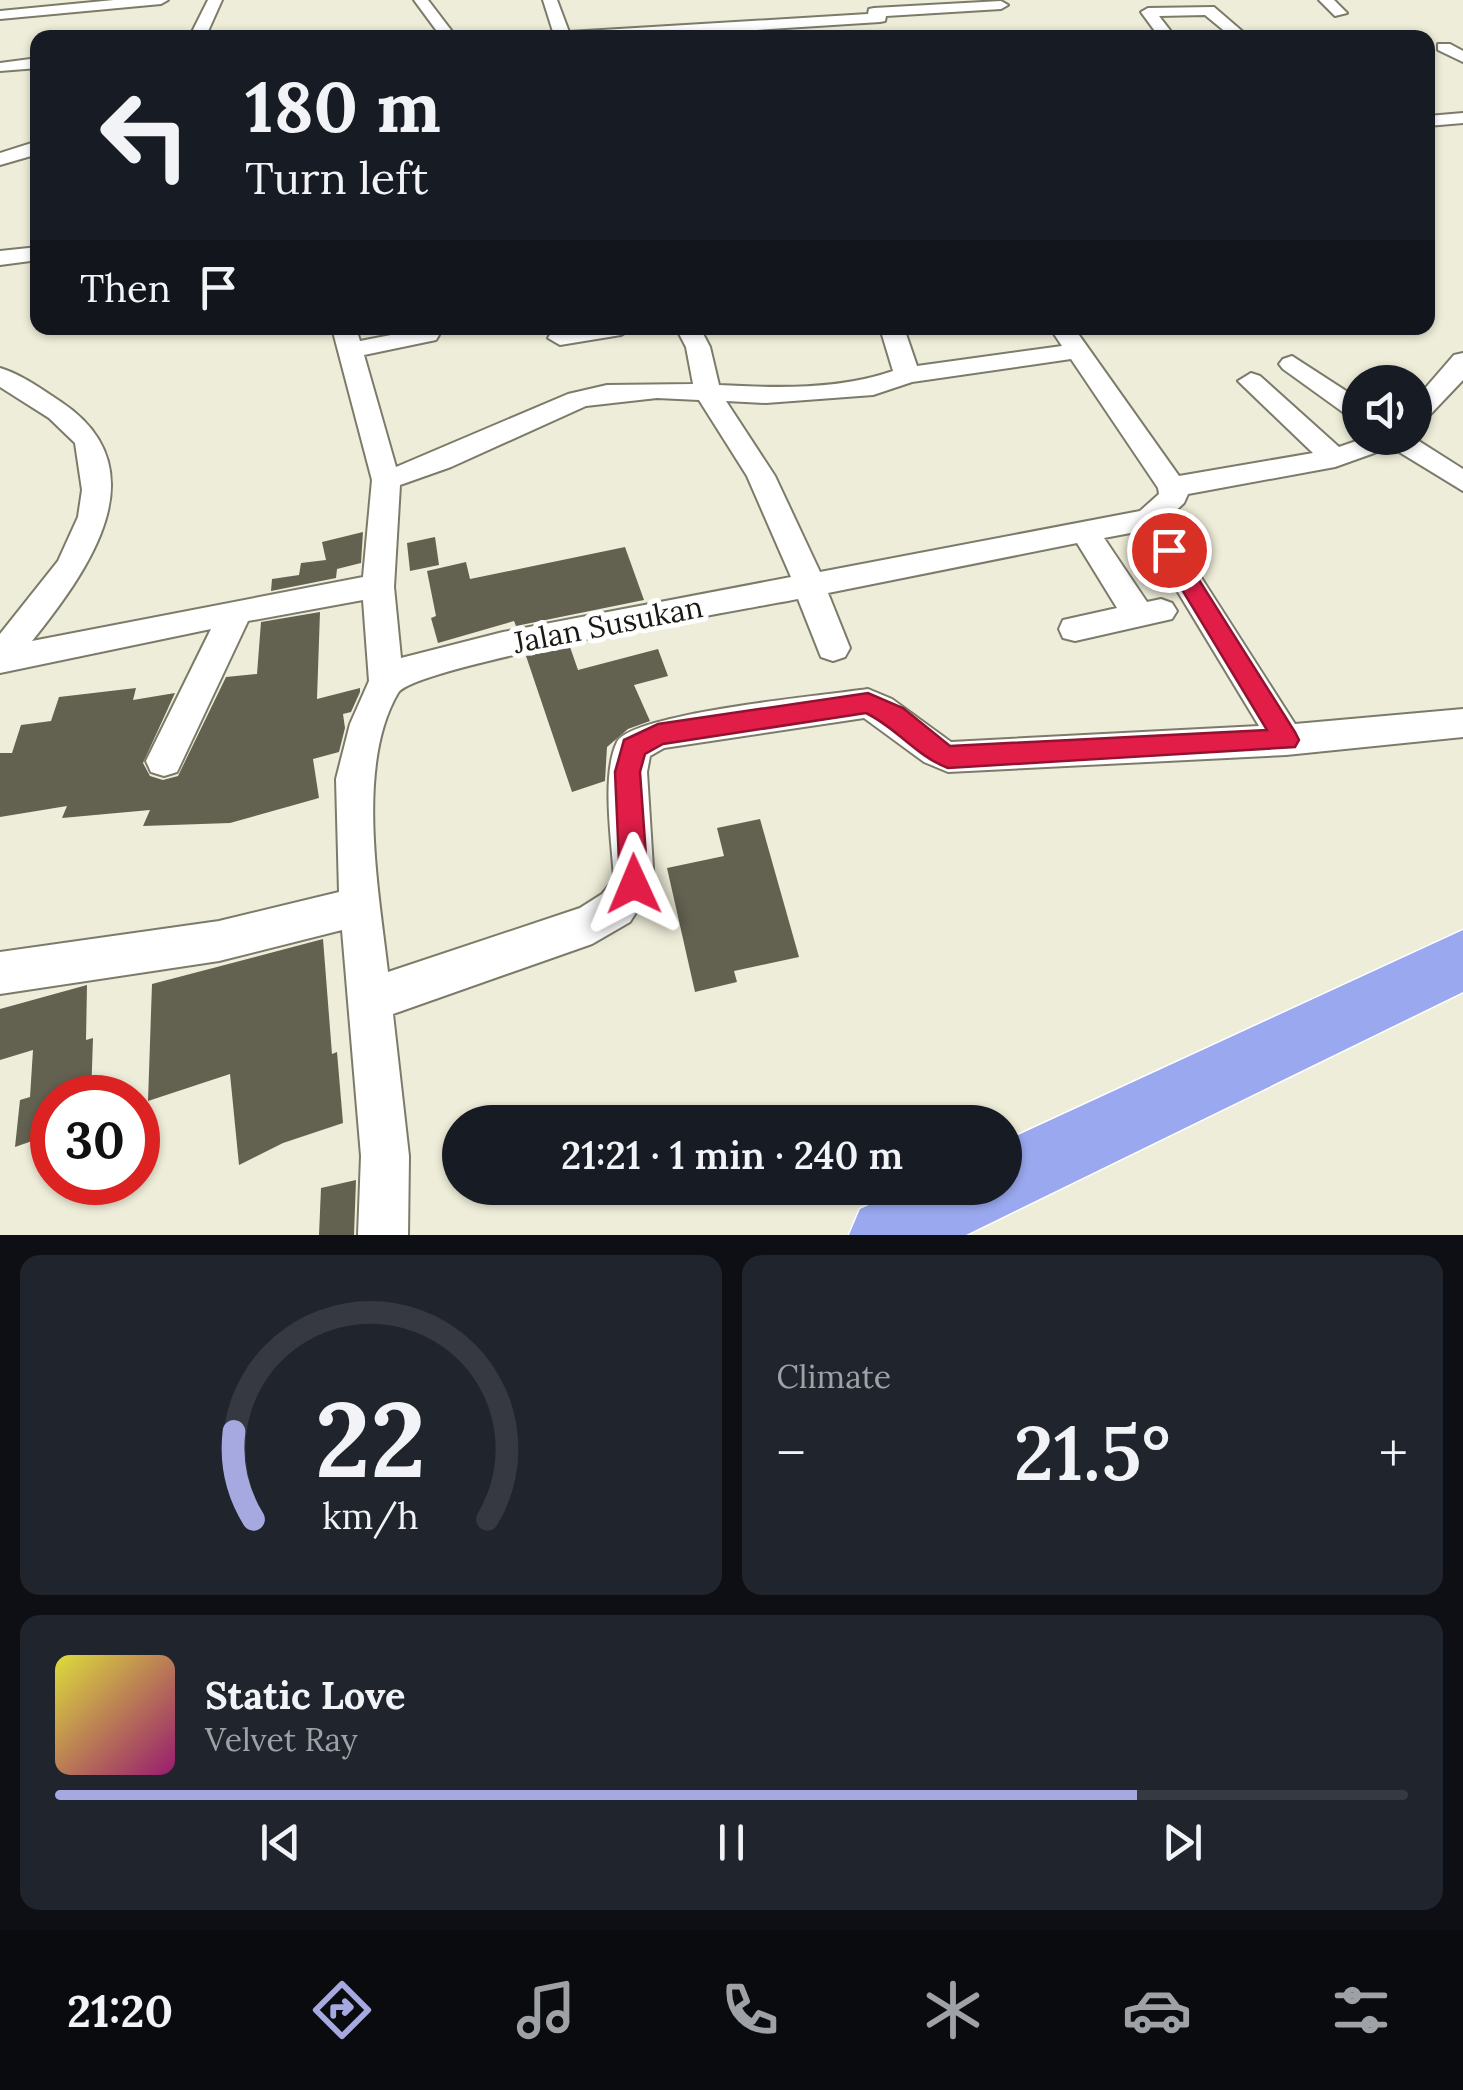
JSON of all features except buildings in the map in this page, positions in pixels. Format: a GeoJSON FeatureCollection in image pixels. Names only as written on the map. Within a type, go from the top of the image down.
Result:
{"type":"FeatureCollection","features":[{"type":"Feature","properties":{"kind":"highway"},"geometry":{"type":"LineString","coordinates":[[1022,1170],[1463,960]]}},
{"type":"Feature","properties":{"kind":"highway"},"geometry":{"type":"LineString","coordinates":[[886,1235],[950,1205]]}},
{"type":"Feature","properties":{"kind":"street"},"geometry":{"type":"LineString","coordinates":[[0,15],[161,0]]}},
{"type":"Feature","properties":{"kind":"street"},"geometry":{"type":"LineString","coordinates":[[201,30],[215,0]]}},
{"type":"Feature","properties":{"kind":"street"},"geometry":{"type":"LineString","coordinates":[[421,0],[444,30]]}},
{"type":"Feature","properties":{"kind":"street"},"geometry":{"type":"LineString","coordinates":[[550,0],[561,30]]}},
{"type":"Feature","properties":{"kind":"street"},"geometry":{"type":"LineString","coordinates":[[1326,0],[1340,13]]}},
{"type":"Feature","properties":{"kind":"street"},"geometry":{"type":"LineString","coordinates":[[658,30],[1001,4]]}},
{"type":"Feature","properties":{"kind":"street"},"geometry":{"type":"LineString","coordinates":[[1163,30],[1148,12],[1209,10],[1233,30]]}},
{"type":"Feature","properties":{"kind":"street"},"geometry":{"type":"LineString","coordinates":[[876,14],[950,19]]}},
{"type":"Feature","properties":{"kind":"street"},"geometry":{"type":"LineString","coordinates":[[1444,47],[1463,57]]}},
{"type":"Feature","properties":{"kind":"street"},"geometry":{"type":"LineString","coordinates":[[2,67],[30,64]]}},
{"type":"Feature","properties":{"kind":"street"},"geometry":{"type":"LineString","coordinates":[[1435,120],[1463,118]]}},
{"type":"Feature","properties":{"kind":"street"},"geometry":{"type":"LineString","coordinates":[[2,172],[30,151]]}},
{"type":"Feature","properties":{"kind":"street"},"geometry":{"type":"LineString","coordinates":[[0,258],[30,254]]}},
{"type":"Feature","properties":{"kind":"street"},"geometry":{"type":"LineString","coordinates":[[383,1235],[385,1156],[360,906],[355,779],[368,724],[386,681],[378,587],[386,480],[346,339],[411,335]]}},
{"type":"Feature","properties":{"kind":"street"},"geometry":{"type":"LineString","coordinates":[[560,338],[578,335]]}},
{"type":"Feature","properties":{"kind":"street"},"geometry":{"type":"LineString","coordinates":[[692,335],[708,394],[761,476],[790,534],[833,648]]}},
{"type":"Feature","properties":{"kind":"street"},"geometry":{"type":"LineString","coordinates":[[894,335],[907,375]]}},
{"type":"Feature","properties":{"kind":"street"},"geometry":{"type":"LineString","coordinates":[[386,480],[442,461],[577,400],[607,393],[826,392],[873,387],[907,375],[1069,339],[1172,487],[1171,503],[1149,519],[1286,740]]}},
{"type":"Feature","properties":{"kind":"street"},"geometry":{"type":"LineString","coordinates":[[1292,364],[1342,399]]}},
{"type":"Feature","properties":{"kind":"street"},"geometry":{"type":"LineString","coordinates":[[1432,396],[1462,364]]}},
{"type":"Feature","properties":{"kind":"street"},"geometry":{"type":"LineString","coordinates":[[0,376],[62,418],[89,442],[97,502],[75,560],[0,659]]}},
{"type":"Feature","properties":{"kind":"street"},"geometry":{"type":"LineString","coordinates":[[1251,381],[1335,458]]}},
{"type":"Feature","properties":{"kind":"street"},"geometry":{"type":"LineString","coordinates":[[1172,487],[1344,455]]}},
{"type":"Feature","properties":{"kind":"street"},"geometry":{"type":"LineString","coordinates":[[1420,455],[1463,482]]}},
{"type":"Feature","properties":{"kind":"street","name":"Jalan Susukan"},"geometry":{"type":"LineString","coordinates":[[386,681],[403,671],[502,646],[1149,519]]}},
{"type":"Feature","properties":{"kind":"street"},"geometry":{"type":"LineString","coordinates":[[1075,629],[1149,613],[1085,532]]}},
{"type":"Feature","properties":{"kind":"street"},"geometry":{"type":"LineString","coordinates":[[0,659],[327,593],[378,587]]}},
{"type":"Feature","properties":{"kind":"street"},"geometry":{"type":"LineString","coordinates":[[164,760],[235,614]]}},
{"type":"Feature","properties":{"kind":"street"},"geometry":{"type":"LineString","coordinates":[[371,1000],[592,924],[616,908],[634,884],[628,772],[633,748],[658,734],[868,703],[894,716],[932,750],[948,757],[1286,740],[1463,722]]}},
{"type":"Feature","properties":{"kind":"street"},"geometry":{"type":"LineString","coordinates":[[0,973],[219,941],[360,906]]}},
{"type":"Feature","properties":{"kind":"route"},"geometry":{"type":"LineString","coordinates":[[634,884],[628,772],[633,748],[658,734],[868,703],[894,716],[932,750],[948,757],[1286,740],[1169,550]]}}]}
